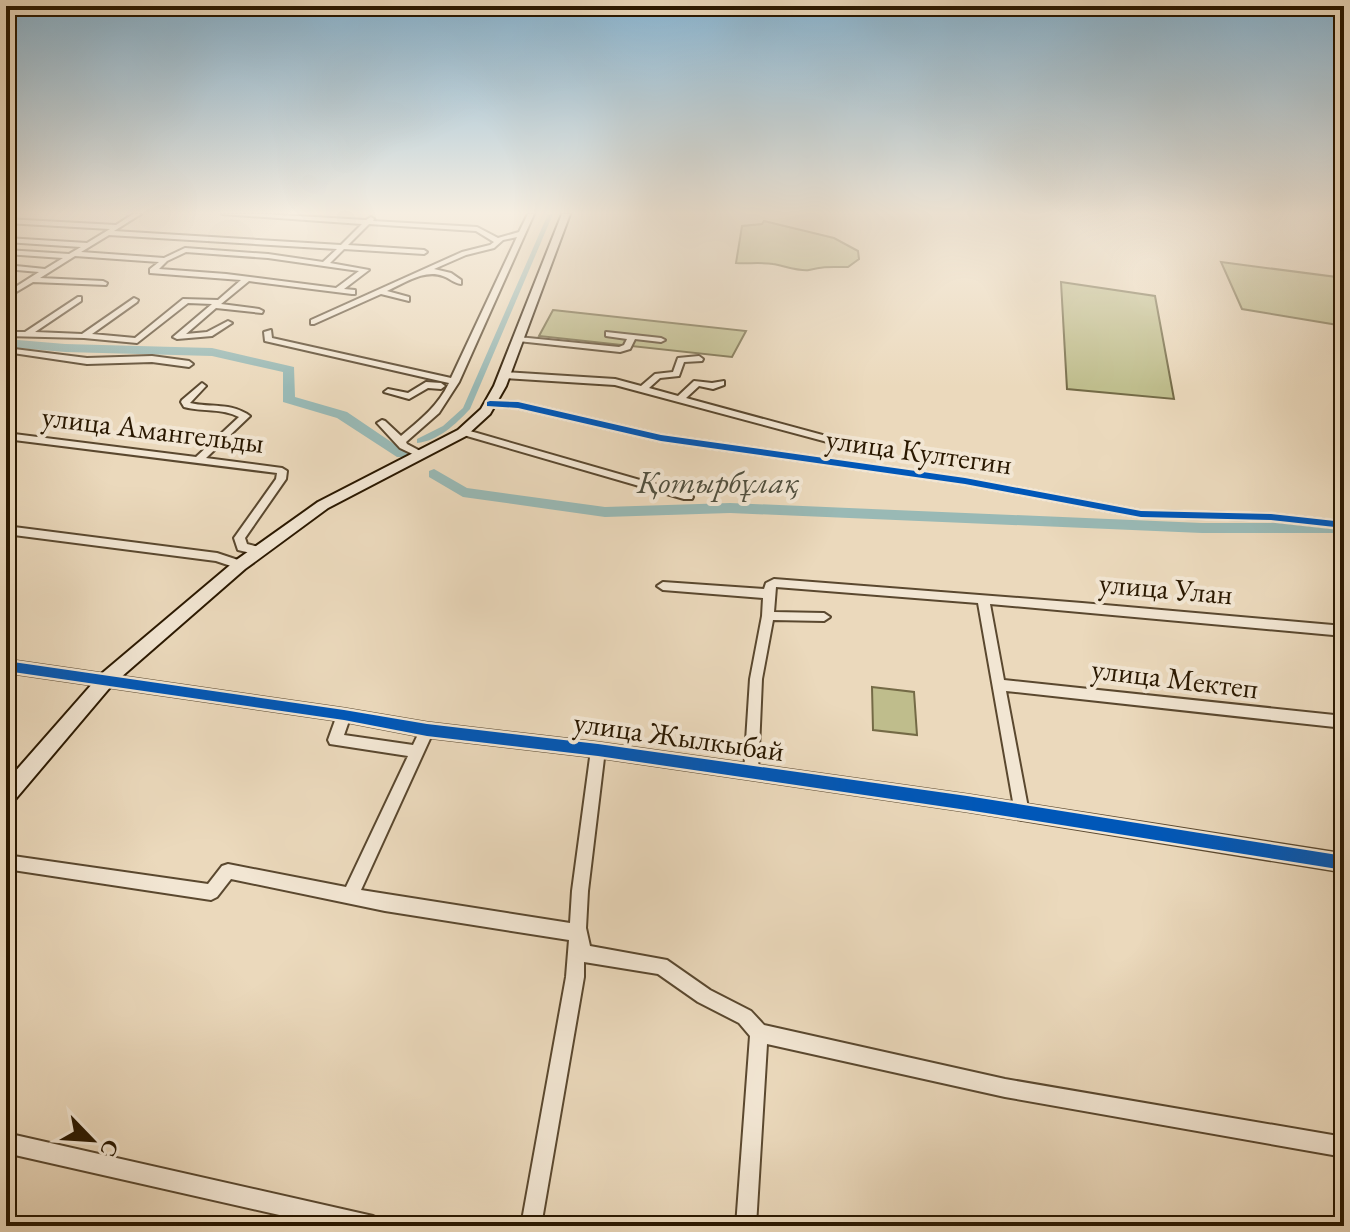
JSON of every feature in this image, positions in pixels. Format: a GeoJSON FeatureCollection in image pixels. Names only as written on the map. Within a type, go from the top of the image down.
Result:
{"type":"FeatureCollection","features":[{"type":"Feature","properties":{"kind":"main road"},"geometry":{"type":"LineString","coordinates":[[6,796],[106,680],[240,565],[323,505],[463,432],[488,408],[544,271]]}},
{"type":"Feature","properties":{"kind":"street"},"geometry":{"type":"LineString","coordinates":[[6,296],[44,271]]}},
{"type":"Feature","properties":{"kind":"street"},"geometry":{"type":"LineString","coordinates":[[159,271],[352,292]]}},
{"type":"Feature","properties":{"kind":"street"},"geometry":{"type":"LineString","coordinates":[[339,289],[363,271]]}},
{"type":"Feature","properties":{"kind":"street"},"geometry":{"type":"LineString","coordinates":[[314,322],[425,271]]}},
{"type":"Feature","properties":{"kind":"street"},"geometry":{"type":"LineString","coordinates":[[434,271],[448,275],[458,282]]}},
{"type":"Feature","properties":{"kind":"street"},"geometry":{"type":"LineString","coordinates":[[401,442],[436,411],[454,384],[504,271]]}},
{"type":"Feature","properties":{"kind":"street"},"geometry":{"type":"LineString","coordinates":[[228,323],[209,334],[177,337],[247,279]]}},
{"type":"Feature","properties":{"kind":"street"},"geometry":{"type":"LineString","coordinates":[[32,280],[103,283]]}},
{"type":"Feature","properties":{"kind":"street"},"geometry":{"type":"LineString","coordinates":[[383,292],[406,299]]}},
{"type":"Feature","properties":{"kind":"street"},"geometry":{"type":"LineString","coordinates":[[26,334],[78,299]]}},
{"type":"Feature","properties":{"kind":"street"},"geometry":{"type":"LineString","coordinates":[[84,336],[134,300]]}},
{"type":"Feature","properties":{"kind":"street"},"geometry":{"type":"LineString","coordinates":[[6,334],[137,341],[186,301],[259,311]]}},
{"type":"Feature","properties":{"kind":"street"},"geometry":{"type":"LineString","coordinates":[[268,332],[268,339],[454,384]]}},
{"type":"Feature","properties":{"kind":"street"},"geometry":{"type":"LineString","coordinates":[[609,334],[661,340]]}},
{"type":"Feature","properties":{"kind":"street"},"geometry":{"type":"LineString","coordinates":[[518,339],[620,350],[627,347],[632,337]]}},
{"type":"Feature","properties":{"kind":"street"},"geometry":{"type":"LineString","coordinates":[[6,350],[87,361],[152,359],[189,364]]}},
{"type":"Feature","properties":{"kind":"street"},"geometry":{"type":"LineString","coordinates":[[643,389],[658,376],[676,374],[681,360],[699,359]]}},
{"type":"Feature","properties":{"kind":"street"},"geometry":{"type":"LineString","coordinates":[[504,375],[591,380],[643,389],[849,445]]}},
{"type":"Feature","properties":{"kind":"street"},"geometry":{"type":"LineString","coordinates":[[680,399],[697,383],[713,386],[721,383]]}},
{"type":"Feature","properties":{"kind":"street"},"geometry":{"type":"LineString","coordinates":[[388,392],[409,396],[426,385],[454,384]]}},
{"type":"Feature","properties":{"kind":"street"},"geometry":{"type":"LineString","coordinates":[[202,386],[185,402],[187,405],[202,409],[219,406],[245,416]]}},
{"type":"Feature","properties":{"kind":"street","name":"улица Култегин"},"geometry":{"type":"LineString","coordinates":[[488,408],[518,405],[661,438],[965,481],[1141,514],[1271,517],[1344,525]]}},
{"type":"Feature","properties":{"kind":"street"},"geometry":{"type":"LineString","coordinates":[[200,459],[256,406]]}},
{"type":"Feature","properties":{"kind":"street"},"geometry":{"type":"LineString","coordinates":[[382,423],[403,446],[421,455]]}},
{"type":"Feature","properties":{"kind":"street"},"geometry":{"type":"LineString","coordinates":[[463,432],[688,497]]}},
{"type":"Feature","properties":{"kind":"street","name":"улица Амангельды"},"geometry":{"type":"LineString","coordinates":[[6,436],[282,471],[281,479],[239,538],[242,547],[259,551]]}},
{"type":"Feature","properties":{"kind":"street"},"geometry":{"type":"LineString","coordinates":[[6,530],[217,557],[240,565]]}},
{"type":"Feature","properties":{"kind":"street","name":"улица Улан"},"geometry":{"type":"LineString","coordinates":[[769,594],[770,586],[774,583],[1344,631]]}},
{"type":"Feature","properties":{"kind":"street"},"geometry":{"type":"LineString","coordinates":[[663,586],[769,594],[756,679],[751,772]]}},
{"type":"Feature","properties":{"kind":"street"},"geometry":{"type":"LineString","coordinates":[[983,599],[1022,813]]}},
{"type":"Feature","properties":{"kind":"street"},"geometry":{"type":"LineString","coordinates":[[768,616],[824,617]]}},
{"type":"Feature","properties":{"kind":"street","name":"улица Жылкыбай"},"geometry":{"type":"LineString","coordinates":[[6,666],[427,730],[751,772],[1344,863]]}},
{"type":"Feature","properties":{"kind":"street","name":"улица Мектеп"},"geometry":{"type":"LineString","coordinates":[[1000,685],[1344,722]]}},
{"type":"Feature","properties":{"kind":"street"},"geometry":{"type":"LineString","coordinates":[[344,715],[335,740],[417,751]]}},
{"type":"Feature","properties":{"kind":"street"},"geometry":{"type":"LineString","coordinates":[[350,896],[427,730]]}},
{"type":"Feature","properties":{"kind":"street"},"geometry":{"type":"LineString","coordinates":[[598,750],[580,891],[582,953],[661,966],[704,996],[745,1017],[759,1033],[1005,1088],[1344,1147]]}},
{"type":"Feature","properties":{"kind":"street"},"geometry":{"type":"LineString","coordinates":[[6,862],[211,892],[228,871],[350,896],[580,933]]}},
{"type":"Feature","properties":{"kind":"street"},"geometry":{"type":"LineString","coordinates":[[531,1226],[558,1080],[580,933]]}},
{"type":"Feature","properties":{"kind":"street"},"geometry":{"type":"LineString","coordinates":[[746,1226],[759,1033]]}},
{"type":"Feature","properties":{"kind":"street"},"geometry":{"type":"LineString","coordinates":[[6,1143],[373,1226]]}},
{"type":"Feature","properties":{"kind":"shaded area"},"geometry":{"type":"Polygon","coordinates":[[[1225,271],[1294,271],[1344,278],[1344,326],[1242,309],[1225,271]]]}},
{"type":"Feature","properties":{"kind":"shaded area"},"geometry":{"type":"Polygon","coordinates":[[[1061,282],[1155,296],[1174,399],[1067,389],[1061,282]]]}},
{"type":"Feature","properties":{"kind":"shaded area"},"geometry":{"type":"Polygon","coordinates":[[[553,310],[746,331],[732,357],[539,336],[553,310]]]}},
{"type":"Feature","properties":{"kind":"shaded area"},"geometry":{"type":"Polygon","coordinates":[[[872,687],[914,692],[917,735],[873,730],[872,687]]]}},
{"type":"Feature","properties":{"kind":"waterway"},"geometry":{"type":"LineString","coordinates":[[420,441],[446,428],[466,409],[526,271]]}},
{"type":"Feature","properties":{"kind":"waterway","name":"Қотырбұлақ"},"geometry":{"type":"LineString","coordinates":[[6,343],[65,348],[212,352],[289,370],[288,399],[342,415],[402,454]]}},
{"type":"Feature","properties":{"kind":"waterway","name":"Қотырбұлақ"},"geometry":{"type":"LineString","coordinates":[[434,474],[463,492],[605,512],[730,508],[1202,528],[1344,528]]}},
{"type":"Feature","properties":{"kind":"cycle path"},"geometry":{"type":"LineString","coordinates":[[490,404],[518,405],[661,438],[965,481],[1141,514],[1271,517],[1344,525]]}},
{"type":"Feature","properties":{"kind":"cycle path"},"geometry":{"type":"LineString","coordinates":[[6,666],[427,730],[598,750],[967,803],[1344,863]]}}]}
